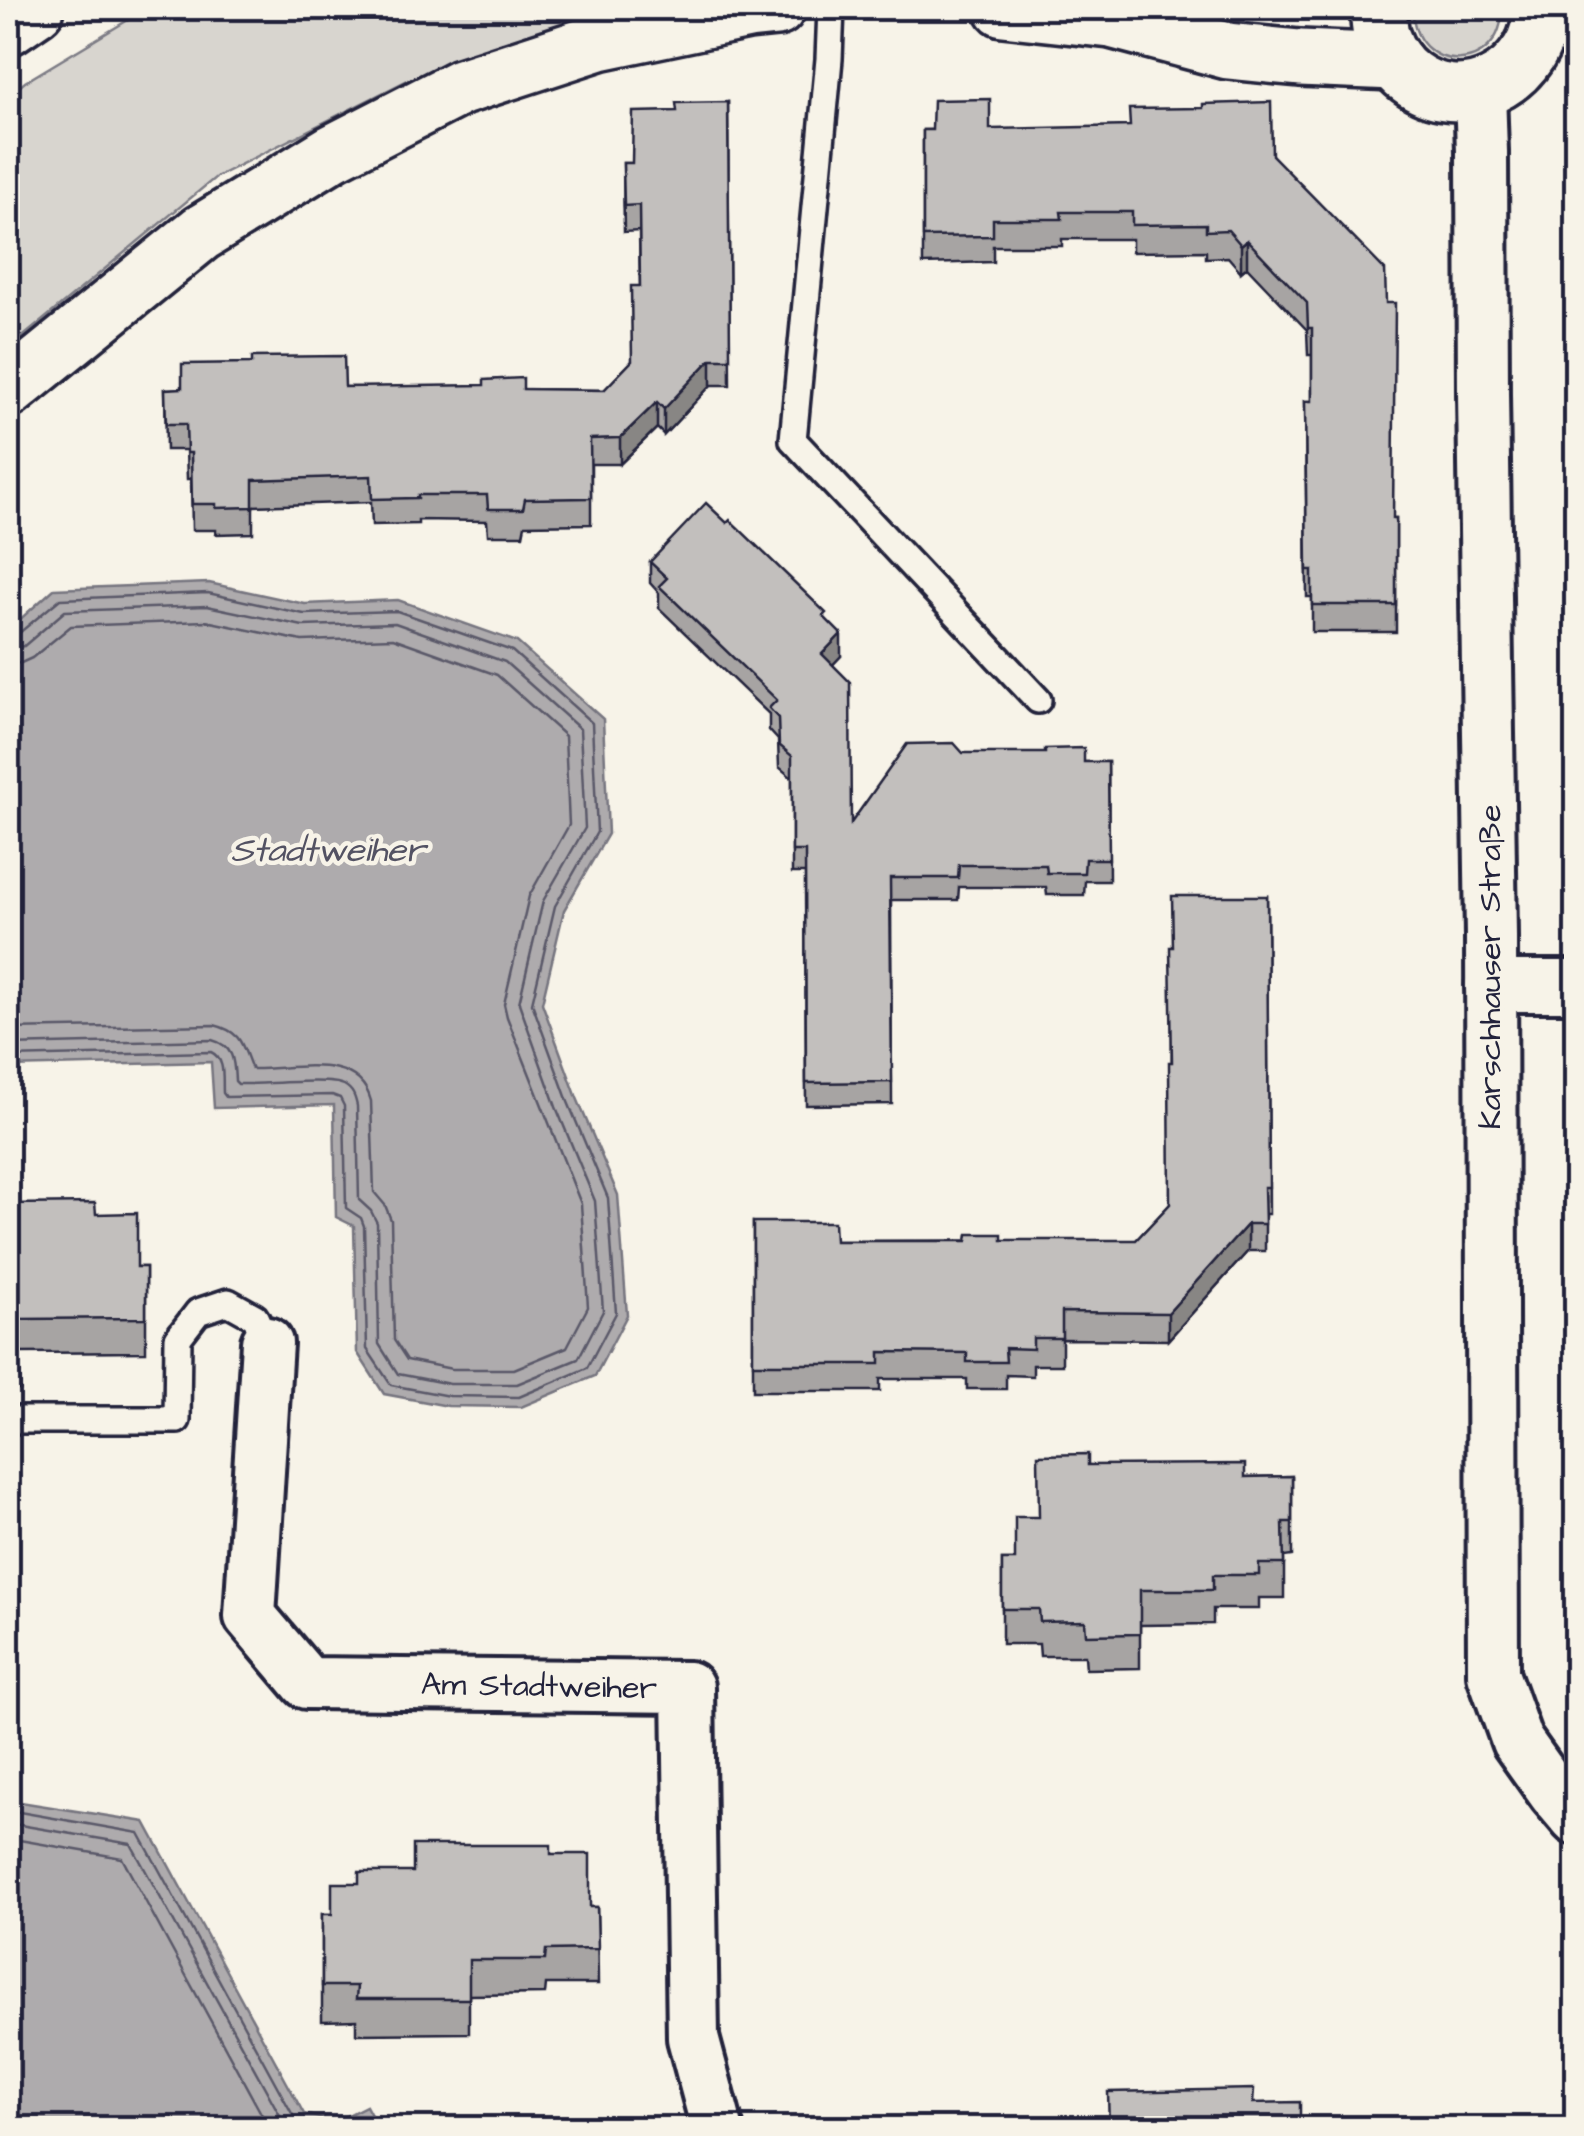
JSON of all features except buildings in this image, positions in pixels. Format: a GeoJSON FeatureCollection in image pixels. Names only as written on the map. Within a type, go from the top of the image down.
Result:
{"type":"FeatureCollection","features":[{"type":"Feature","properties":{"kind":"street"},"geometry":{"type":"LineString","coordinates":[[8,26],[36,8]]}},
{"type":"Feature","properties":{"kind":"street"},"geometry":{"type":"LineString","coordinates":[[8,390],[201,232],[332,152],[462,86],[597,25],[777,8]]}},
{"type":"Feature","properties":{"kind":"street"},"geometry":{"type":"LineString","coordinates":[[1003,8],[1111,20],[1228,51],[1395,62]]}},
{"type":"Feature","properties":{"kind":"street"},"geometry":{"type":"LineString","coordinates":[[1378,8],[1381,37],[1395,62],[1416,81],[1442,92],[1480,92],[1520,67],[1534,42],[1540,8]]}},
{"type":"Feature","properties":{"kind":"street","name":"Karschhauser Straße"},"geometry":{"type":"LineString","coordinates":[[1480,92],[1491,986],[1494,1674],[1517,1741],[1576,1818]]}},
{"type":"Feature","properties":{"kind":"street"},"geometry":{"type":"LineString","coordinates":[[1491,986],[1576,986]]}},
{"type":"Feature","properties":{"kind":"street","name":"Am Stadtweiher"},"geometry":{"type":"LineString","coordinates":[[268,1342],[250,1616],[307,1683],[688,1687],[693,2038],[717,2128]]}},
{"type":"Feature","properties":{"kind":"lane"},"geometry":{"type":"LineString","coordinates":[[831,8],[792,440],[1038,700]]}},
{"type":"Feature","properties":{"kind":"lane"},"geometry":{"type":"LineString","coordinates":[[8,1420],[177,1420],[178,1338],[198,1312],[228,1302],[254,1317],[268,1342]]}},
{"type":"Feature","properties":{"kind":"shaded area"},"geometry":{"type":"Polygon","coordinates":[[[148,8],[570,8],[572,23],[408,80],[216,177],[8,349],[8,96],[148,8]]]}},
{"type":"Feature","properties":{"kind":"shaded area"},"geometry":{"type":"Polygon","coordinates":[[[1413,8],[1502,8],[1498,31],[1488,47],[1474,56],[1457,59],[1441,56],[1426,46],[1416,30],[1413,8]]]}},
{"type":"Feature","properties":{"kind":"water","name":"Stadtweiher"},"geometry":{"type":"Polygon","coordinates":[[[209,583],[305,604],[398,600],[517,642],[603,719],[608,834],[564,910],[542,1003],[618,1195],[627,1315],[595,1376],[521,1407],[448,1406],[384,1394],[357,1352],[354,1226],[336,1217],[334,1105],[214,1108],[211,1062],[8,1067],[8,630],[54,589],[209,583]]]}},
{"type":"Feature","properties":{"kind":"water"},"geometry":{"type":"Polygon","coordinates":[[[8,1800],[145,1822],[304,2114],[334,2122],[366,2106],[378,2128],[8,2128],[8,1800]]]}}]}
